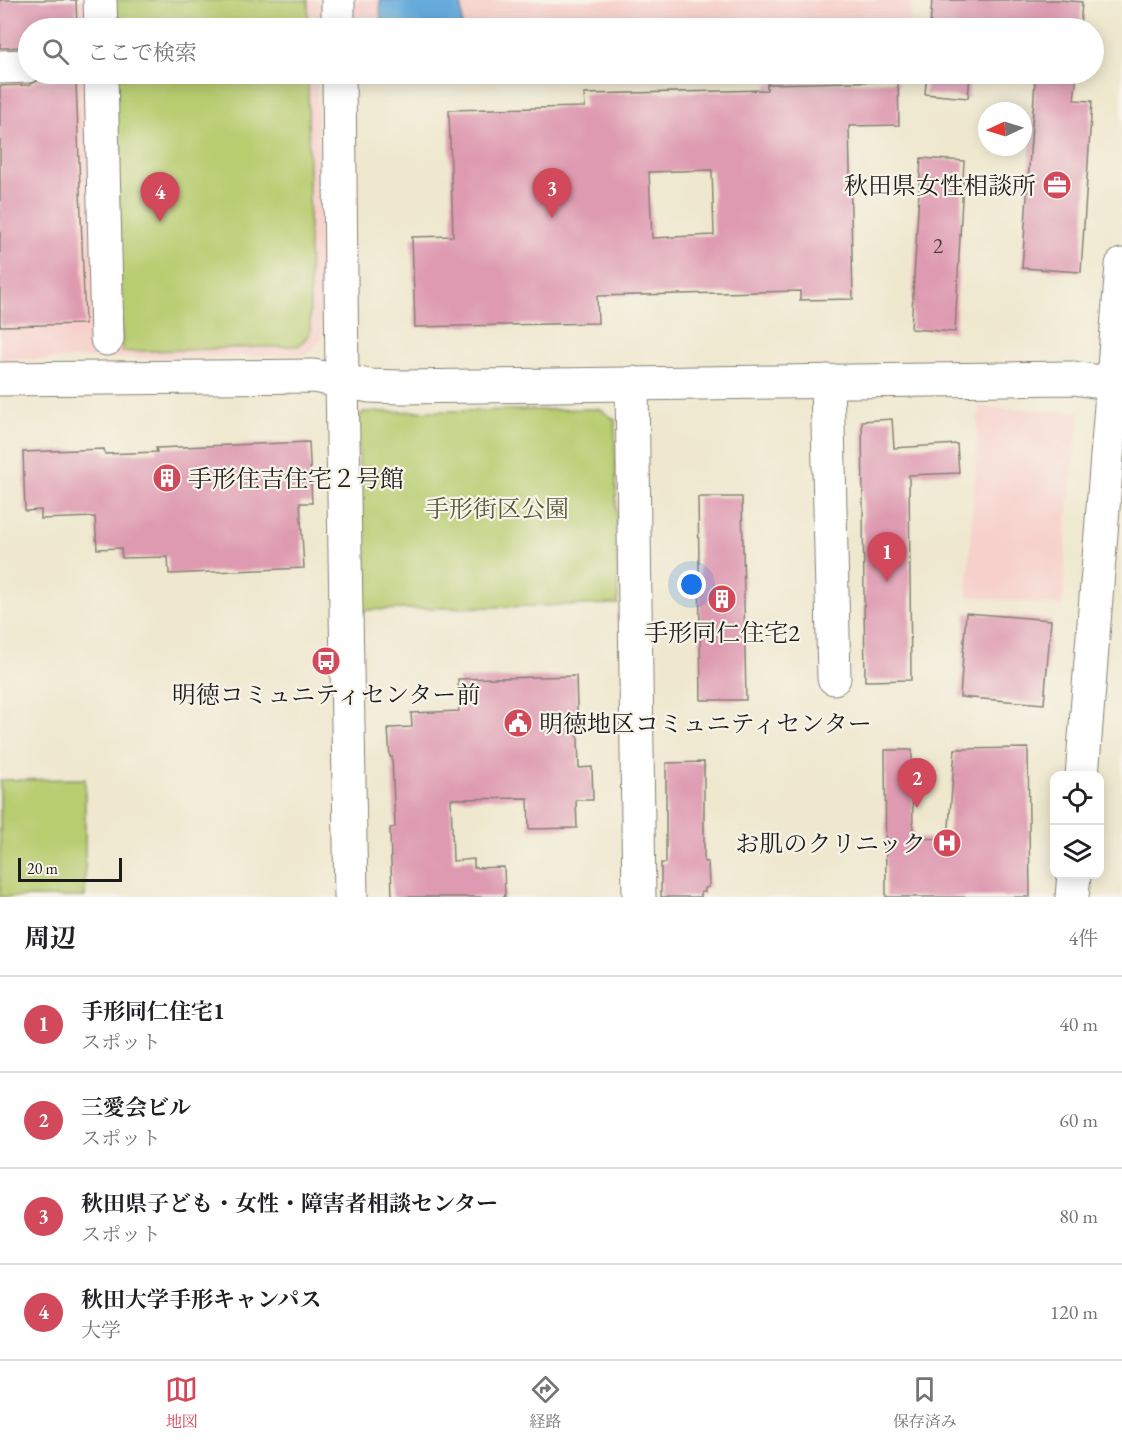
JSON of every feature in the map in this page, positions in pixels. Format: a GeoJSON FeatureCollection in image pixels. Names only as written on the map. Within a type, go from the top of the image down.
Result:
{"type":"FeatureCollection","features":[{"type":"Feature","properties":{"kind":"street"},"geometry":{"type":"LineString","coordinates":[[100,0],[101,18]]}},
{"type":"Feature","properties":{"kind":"street"},"geometry":{"type":"LineString","coordinates":[[338,0],[338,18]]}},
{"type":"Feature","properties":{"kind":"street"},"geometry":{"type":"LineString","coordinates":[[0,68],[18,67]]}},
{"type":"Feature","properties":{"kind":"street"},"geometry":{"type":"LineString","coordinates":[[102,84],[107,339]]}},
{"type":"Feature","properties":{"kind":"street"},"geometry":{"type":"LineString","coordinates":[[339,84],[351,897]]}},
{"type":"Feature","properties":{"kind":"street"},"geometry":{"type":"LineString","coordinates":[[1082,771],[1117,384],[1122,265]]}},
{"type":"Feature","properties":{"kind":"street"},"geometry":{"type":"LineString","coordinates":[[0,379],[313,376],[370,386],[401,387],[1073,378],[1117,384]]}},
{"type":"Feature","properties":{"kind":"street"},"geometry":{"type":"LineString","coordinates":[[827,381],[834,678]]}},
{"type":"Feature","properties":{"kind":"street"},"geometry":{"type":"LineString","coordinates":[[632,383],[639,897]]}},
{"type":"Feature","properties":{"kind":"street"},"geometry":{"type":"LineString","coordinates":[[1072,897],[1074,879]]}},
{"type":"Feature","properties":{"kind":"shaded area"},"geometry":{"type":"Polygon","coordinates":[[[0,0],[911,0],[910,18],[18,18],[18,84],[317,84],[322,340],[305,355],[0,360],[0,0]]]}},
{"type":"Feature","properties":{"kind":"shaded area"},"geometry":{"type":"Polygon","coordinates":[[[979,407],[1080,412],[1067,517],[1063,606],[967,596],[979,407]]]}},
{"type":"Feature","properties":{"kind":"green space"},"geometry":{"type":"Polygon","coordinates":[[[112,0],[308,0],[308,18],[113,18],[112,0]]]}},
{"type":"Feature","properties":{"kind":"green space"},"geometry":{"type":"Polygon","coordinates":[[[114,84],[308,84],[310,334],[298,346],[122,352],[114,84]]]}},
{"type":"Feature","properties":{"kind":"green space","name":"手形街区公園"},"geometry":{"type":"Polygon","coordinates":[[[600,409],[615,420],[618,604],[362,610],[358,420],[363,412],[600,409]]]}},
{"type":"Feature","properties":{"kind":"green space"},"geometry":{"type":"Polygon","coordinates":[[[85,779],[85,897],[0,897],[0,780],[85,779]]]}},
{"type":"Feature","properties":{"kind":"water"},"geometry":{"type":"Polygon","coordinates":[[[380,0],[461,0],[462,18],[381,18],[380,0]]]}},
{"type":"Feature","properties":{"kind":"building"},"geometry":{"type":"Polygon","coordinates":[[[0,0],[76,0],[77,18],[18,18],[18,47],[0,48],[0,0]]]}},
{"type":"Feature","properties":{"kind":"building"},"geometry":{"type":"Polygon","coordinates":[[[932,0],[1082,2],[1081,18],[931,18],[932,0]]]}},
{"type":"Feature","properties":{"kind":"building"},"geometry":{"type":"Polygon","coordinates":[[[76,84],[85,324],[0,326],[0,86],[76,84]]]}},
{"type":"Feature","properties":{"kind":"building"},"geometry":{"type":"Polygon","coordinates":[[[767,84],[898,84],[899,125],[849,126],[853,299],[800,300],[800,291],[597,296],[598,323],[415,327],[412,237],[453,236],[449,110],[585,107],[584,94],[767,90],[767,84]],[[712,170],[649,172],[652,238],[714,235],[712,170]]]}},
{"type":"Feature","properties":{"kind":"building","name":"秋田県女性相談所"},"geometry":{"type":"Polygon","coordinates":[[[926,84],[969,84],[968,98],[925,94],[926,84]]]}},
{"type":"Feature","properties":{"kind":"building","name":"秋田県女性相談所"},"geometry":{"type":"Polygon","coordinates":[[[1035,84],[1076,84],[1074,100],[1092,101],[1081,272],[1022,268],[1030,156],[1032,156],[1035,84]]]}},
{"type":"Feature","properties":{"kind":"building"},"geometry":{"type":"Polygon","coordinates":[[[921,158],[964,161],[955,332],[911,329],[921,158]]]}},
{"type":"Feature","properties":{"kind":"building"},"geometry":{"type":"Polygon","coordinates":[[[892,419],[894,448],[957,444],[959,473],[909,475],[911,680],[865,681],[862,421],[892,419]]]}},
{"type":"Feature","properties":{"kind":"building","name":"手形住吉住宅２号館"},"geometry":{"type":"Polygon","coordinates":[[[309,442],[312,503],[300,503],[304,568],[169,574],[168,557],[122,558],[121,548],[97,549],[95,517],[41,519],[41,510],[25,511],[23,452],[104,449],[105,454],[157,452],[156,448],[309,442]]]}},
{"type":"Feature","properties":{"kind":"building","name":"手形同仁住宅2"},"geometry":{"type":"Polygon","coordinates":[[[698,497],[742,497],[746,700],[701,700],[698,497]]]}},
{"type":"Feature","properties":{"kind":"building"},"geometry":{"type":"Polygon","coordinates":[[[966,613],[1051,620],[1044,704],[960,697],[966,613]]]}},
{"type":"Feature","properties":{"kind":"building"},"geometry":{"type":"Polygon","coordinates":[[[576,676],[579,768],[592,767],[593,800],[576,800],[577,828],[529,829],[528,798],[451,799],[453,861],[474,859],[474,868],[504,867],[505,897],[392,897],[390,828],[395,827],[392,757],[390,757],[388,728],[412,727],[411,713],[459,711],[458,679],[576,676]]]}},
{"type":"Feature","properties":{"kind":"building"},"geometry":{"type":"Polygon","coordinates":[[[1028,748],[1030,897],[886,897],[885,750],[912,750],[913,838],[948,839],[955,749],[1028,748]]]}},
{"type":"Feature","properties":{"kind":"building"},"geometry":{"type":"Polygon","coordinates":[[[704,762],[704,862],[708,862],[709,887],[705,888],[705,892],[701,892],[701,897],[661,897],[661,863],[666,863],[666,763],[704,762]]]}},
{"type":"Feature","properties":{"kind":"place","name":"秋田県女性相談所"},"geometry":{"type":"Point","coordinates":[1057,185]}},
{"type":"Feature","properties":{"kind":"place","name":"秋田県子ども・女性・障害者相談センター"},"geometry":{"type":"Point","coordinates":[552,218]}},
{"type":"Feature","properties":{"kind":"place","name":"秋田大学手形キャンパス"},"geometry":{"type":"Point","coordinates":[160,222]}},
{"type":"Feature","properties":{"kind":"place","name":"手形住吉住宅２号館"},"geometry":{"type":"Point","coordinates":[167,478]}},
{"type":"Feature","properties":{"kind":"place","name":"手形同仁住宅1"},"geometry":{"type":"Point","coordinates":[887,582]}},
{"type":"Feature","properties":{"kind":"place","name":"手形同仁住宅2"},"geometry":{"type":"Point","coordinates":[722,599]}},
{"type":"Feature","properties":{"kind":"place","name":"明徳コミュニティセンター前"},"geometry":{"type":"Point","coordinates":[326,661]}},
{"type":"Feature","properties":{"kind":"place","name":"明徳地区コミュニティセンター"},"geometry":{"type":"Point","coordinates":[518,723]}},
{"type":"Feature","properties":{"kind":"place","name":"三愛会ビル"},"geometry":{"type":"Point","coordinates":[917,808]}},
{"type":"Feature","properties":{"kind":"place","name":"お肌のクリニック"},"geometry":{"type":"Point","coordinates":[947,843]}}]}
